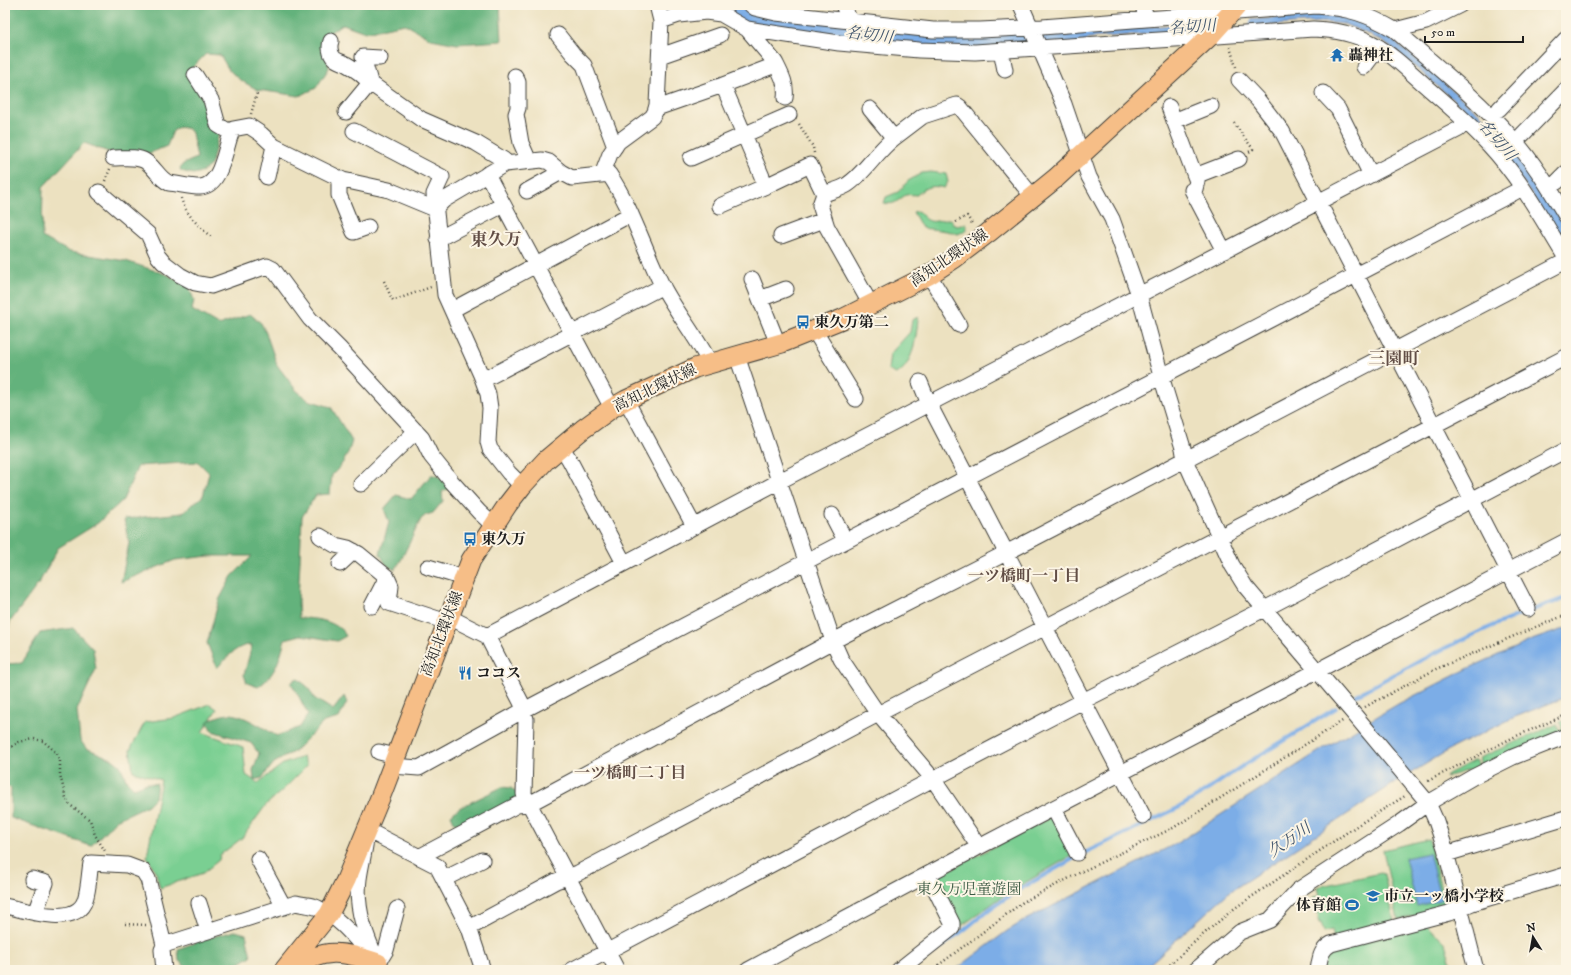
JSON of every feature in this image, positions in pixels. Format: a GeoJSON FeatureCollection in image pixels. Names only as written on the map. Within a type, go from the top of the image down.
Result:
{"type":"FeatureCollection","features":[{"type":"Feature","properties":{"kind":"main road","name":"高知北環状線"},"geometry":{"type":"LineString","coordinates":[[284,970],[329,914],[346,880],[367,830],[389,758],[448,619],[471,560],[522,486],[546,460],[560,446],[619,404],[677,375],[710,363],[778,344],[842,319],[929,275],[960,254],[1032,197],[1211,35],[1233,11]]}},
{"type":"Feature","properties":{"kind":"main road"},"geometry":{"type":"LineString","coordinates":[[289,970],[311,958],[330,953],[343,953],[381,967]]}},
{"type":"Feature","properties":{"kind":"street"},"geometry":{"type":"LineString","coordinates":[[602,175],[610,154],[618,142],[652,117],[657,108],[661,21],[657,5]]}},
{"type":"Feature","properties":{"kind":"street"},"geometry":{"type":"LineString","coordinates":[[751,5],[755,8],[776,13],[850,22],[1036,38],[1211,35],[1314,28],[1353,34],[1367,39],[1390,54],[1460,116],[1490,145],[1521,185],[1565,263]]}},
{"type":"Feature","properties":{"kind":"street"},"geometry":{"type":"LineString","coordinates":[[843,5],[850,22]]}},
{"type":"Feature","properties":{"kind":"street"},"geometry":{"type":"LineString","coordinates":[[1021,5],[1064,104],[1080,155],[1089,177],[1112,219],[1139,295],[1161,376],[1183,448],[1185,460],[1232,565],[1245,586],[1356,715],[1428,803],[1436,821],[1446,854],[1476,970]]}},
{"type":"Feature","properties":{"kind":"street"},"geometry":{"type":"LineString","coordinates":[[1395,30],[1426,22],[1459,5]]}},
{"type":"Feature","properties":{"kind":"street"},"geometry":{"type":"LineString","coordinates":[[747,29],[839,43],[919,50],[975,52],[1001,50],[1036,38],[1144,12],[1233,11],[1333,6],[1374,18],[1395,30],[1455,83],[1501,126],[1523,152],[1566,216]]}},
{"type":"Feature","properties":{"kind":"street"},"geometry":{"type":"LineString","coordinates":[[661,21],[679,15],[706,12],[721,14],[747,29],[775,62],[782,75],[786,89],[786,98]]}},
{"type":"Feature","properties":{"kind":"street"},"geometry":{"type":"LineString","coordinates":[[558,35],[584,65],[615,147]]}},
{"type":"Feature","properties":{"kind":"street"},"geometry":{"type":"LineString","coordinates":[[660,56],[720,35]]}},
{"type":"Feature","properties":{"kind":"street"},"geometry":{"type":"LineString","coordinates":[[1499,108],[1566,39]]}},
{"type":"Feature","properties":{"kind":"street"},"geometry":{"type":"LineString","coordinates":[[332,41],[329,45],[334,58],[353,68],[370,83],[421,119],[476,143],[504,160],[506,164]]}},
{"type":"Feature","properties":{"kind":"street"},"geometry":{"type":"LineString","coordinates":[[1364,67],[1379,47]]}},
{"type":"Feature","properties":{"kind":"street"},"geometry":{"type":"LineString","coordinates":[[1001,50],[1005,70]]}},
{"type":"Feature","properties":{"kind":"street"},"geometry":{"type":"LineString","coordinates":[[370,83],[363,57],[380,58]]}},
{"type":"Feature","properties":{"kind":"street"},"geometry":{"type":"LineString","coordinates":[[657,108],[770,67],[775,62]]}},
{"type":"Feature","properties":{"kind":"street"},"geometry":{"type":"LineString","coordinates":[[195,75],[211,100],[218,125],[231,133]]}},
{"type":"Feature","properties":{"kind":"street"},"geometry":{"type":"LineString","coordinates":[[515,76],[518,82],[518,108],[516,114],[521,143],[529,161]]}},
{"type":"Feature","properties":{"kind":"street"},"geometry":{"type":"LineString","coordinates":[[1239,80],[1258,100],[1282,131],[1528,609]]}},
{"type":"Feature","properties":{"kind":"street"},"geometry":{"type":"LineString","coordinates":[[346,112],[370,83]]}},
{"type":"Feature","properties":{"kind":"street"},"geometry":{"type":"LineString","coordinates":[[723,85],[766,186]]}},
{"type":"Feature","properties":{"kind":"street"},"geometry":{"type":"LineString","coordinates":[[1522,135],[1566,90]]}},
{"type":"Feature","properties":{"kind":"street"},"geometry":{"type":"LineString","coordinates":[[1323,93],[1338,109],[1372,175]]}},
{"type":"Feature","properties":{"kind":"street"},"geometry":{"type":"LineString","coordinates":[[1426,98],[1452,120],[1459,129],[1476,142],[1491,159],[1565,263]]}},
{"type":"Feature","properties":{"kind":"street"},"geometry":{"type":"LineString","coordinates":[[824,194],[847,185],[862,171],[884,146],[923,116],[957,105],[1032,197]]}},
{"type":"Feature","properties":{"kind":"street"},"geometry":{"type":"LineString","coordinates":[[1211,106],[1172,114],[1197,181],[1195,188],[1192,190],[1224,252]]}},
{"type":"Feature","properties":{"kind":"street"},"geometry":{"type":"LineString","coordinates":[[870,109],[894,138]]}},
{"type":"Feature","properties":{"kind":"street"},"geometry":{"type":"LineString","coordinates":[[691,158],[744,135],[794,119]]}},
{"type":"Feature","properties":{"kind":"street"},"geometry":{"type":"LineString","coordinates":[[113,158],[145,161],[164,181],[200,187],[205,186],[215,178],[220,168],[233,129],[249,126],[261,134],[274,146],[339,179],[389,190],[435,209]]}},
{"type":"Feature","properties":{"kind":"street"},"geometry":{"type":"LineString","coordinates":[[487,636],[778,482],[1459,129]]}},
{"type":"Feature","properties":{"kind":"street"},"geometry":{"type":"LineString","coordinates":[[354,131],[442,177],[434,194],[445,295],[483,380],[490,402],[488,437],[490,449],[509,473],[522,486]]}},
{"type":"Feature","properties":{"kind":"street"},"geometry":{"type":"LineString","coordinates":[[267,177],[274,146]]}},
{"type":"Feature","properties":{"kind":"street"},"geometry":{"type":"LineString","coordinates":[[1195,176],[1239,159]]}},
{"type":"Feature","properties":{"kind":"street"},"geometry":{"type":"LineString","coordinates":[[435,209],[444,200],[506,164],[542,160],[550,162],[560,172],[572,178],[609,174],[622,193],[663,286],[710,363]]}},
{"type":"Feature","properties":{"kind":"street"},"geometry":{"type":"LineString","coordinates":[[720,206],[810,165],[824,194],[820,205],[824,220],[871,305]]}},
{"type":"Feature","properties":{"kind":"street"},"geometry":{"type":"LineString","coordinates":[[528,191],[560,172]]}},
{"type":"Feature","properties":{"kind":"street"},"geometry":{"type":"LineString","coordinates":[[487,174],[572,334],[619,404],[694,526]]}},
{"type":"Feature","properties":{"kind":"street"},"geometry":{"type":"LineString","coordinates":[[339,179],[339,195],[354,232],[368,227]]}},
{"type":"Feature","properties":{"kind":"street"},"geometry":{"type":"LineString","coordinates":[[99,192],[148,234],[158,256],[163,262],[180,275],[195,283],[211,286],[267,266],[274,269],[310,319],[416,431],[422,438],[431,456],[452,482],[494,526]]}},
{"type":"Feature","properties":{"kind":"street"},"geometry":{"type":"LineString","coordinates":[[389,758],[419,768],[524,710],[845,540],[1515,192]]}},
{"type":"Feature","properties":{"kind":"street"},"geometry":{"type":"LineString","coordinates":[[438,239],[503,204]]}},
{"type":"Feature","properties":{"kind":"street"},"geometry":{"type":"LineString","coordinates":[[452,310],[632,214]]}},
{"type":"Feature","properties":{"kind":"street"},"geometry":{"type":"LineString","coordinates":[[782,236],[824,220]]}},
{"type":"Feature","properties":{"kind":"street"},"geometry":{"type":"LineString","coordinates":[[419,857],[517,805],[529,804],[833,641],[1565,263]]}},
{"type":"Feature","properties":{"kind":"street"},"geometry":{"type":"LineString","coordinates":[[929,275],[959,325]]}},
{"type":"Feature","properties":{"kind":"street"},"geometry":{"type":"LineString","coordinates":[[752,279],[778,344]]}},
{"type":"Feature","properties":{"kind":"street"},"geometry":{"type":"LineString","coordinates":[[483,380],[663,286]]}},
{"type":"Feature","properties":{"kind":"street"},"geometry":{"type":"LineString","coordinates":[[760,300],[786,289]]}},
{"type":"Feature","properties":{"kind":"street"},"geometry":{"type":"LineString","coordinates":[[814,330],[856,399]]}},
{"type":"Feature","properties":{"kind":"street"},"geometry":{"type":"LineString","coordinates":[[736,356],[778,482],[807,560],[833,641],[841,659],[878,714],[933,779],[980,847]]}},
{"type":"Feature","properties":{"kind":"street"},"geometry":{"type":"LineString","coordinates":[[469,928],[556,881],[568,877],[1219,536],[1566,357]]}},
{"type":"Feature","properties":{"kind":"street"},"geometry":{"type":"LineString","coordinates":[[920,382],[929,404],[1143,816]]}},
{"type":"Feature","properties":{"kind":"street"},"geometry":{"type":"LineString","coordinates":[[361,484],[416,431]]}},
{"type":"Feature","properties":{"kind":"street"},"geometry":{"type":"LineString","coordinates":[[560,446],[569,459],[624,563]]}},
{"type":"Feature","properties":{"kind":"street"},"geometry":{"type":"LineString","coordinates":[[572,970],[933,779],[1264,609],[1566,450]]}},
{"type":"Feature","properties":{"kind":"street"},"geometry":{"type":"LineString","coordinates":[[832,514],[845,540]]}},
{"type":"Feature","properties":{"kind":"street"},"geometry":{"type":"LineString","coordinates":[[320,536],[335,545],[354,551],[387,577],[391,586],[388,602],[448,619],[487,636],[524,710],[526,719],[524,794],[617,970]]}},
{"type":"Feature","properties":{"kind":"street"},"geometry":{"type":"LineString","coordinates":[[748,970],[1054,808],[1566,541]]}},
{"type":"Feature","properties":{"kind":"street"},"geometry":{"type":"LineString","coordinates":[[340,564],[354,551]]}},
{"type":"Feature","properties":{"kind":"street"},"geometry":{"type":"LineString","coordinates":[[428,567],[464,578]]}},
{"type":"Feature","properties":{"kind":"street"},"geometry":{"type":"LineString","coordinates":[[372,606],[387,577]]}},
{"type":"Feature","properties":{"kind":"street"},"geometry":{"type":"LineString","coordinates":[[1196,970],[1240,932],[1270,920],[1298,890],[1399,824],[1428,803],[1473,777],[1513,757],[1566,736]]}},
{"type":"Feature","properties":{"kind":"street"},"geometry":{"type":"LineString","coordinates":[[1054,808],[1077,854]]}},
{"type":"Feature","properties":{"kind":"street"},"geometry":{"type":"LineString","coordinates":[[1446,854],[1566,818]]}},
{"type":"Feature","properties":{"kind":"street"},"geometry":{"type":"LineString","coordinates":[[381,967],[365,931],[358,898],[359,879],[365,850],[367,830],[436,866],[469,928],[483,970]]}},
{"type":"Feature","properties":{"kind":"street"},"geometry":{"type":"LineString","coordinates":[[258,860],[284,907]]}},
{"type":"Feature","properties":{"kind":"street"},"geometry":{"type":"LineString","coordinates":[[444,879],[482,860]]}},
{"type":"Feature","properties":{"kind":"street"},"geometry":{"type":"LineString","coordinates":[[5,906],[35,913],[60,916],[77,910],[85,901],[91,863],[127,865],[143,871],[148,879],[164,945],[162,950],[164,970]]}},
{"type":"Feature","properties":{"kind":"street"},"geometry":{"type":"LineString","coordinates":[[899,970],[952,928],[952,923],[928,875]]}},
{"type":"Feature","properties":{"kind":"street"},"geometry":{"type":"LineString","coordinates":[[1318,970],[1321,954],[1324,948],[1331,944],[1450,913],[1472,903],[1566,875]]}},
{"type":"Feature","properties":{"kind":"street"},"geometry":{"type":"LineString","coordinates":[[32,879],[46,883],[35,913]]}},
{"type":"Feature","properties":{"kind":"street"},"geometry":{"type":"LineString","coordinates":[[199,903],[208,931]]}},
{"type":"Feature","properties":{"kind":"street"},"geometry":{"type":"LineString","coordinates":[[164,945],[296,903],[317,907],[329,914],[342,924],[381,967]]}},
{"type":"Feature","properties":{"kind":"street"},"geometry":{"type":"LineString","coordinates":[[381,967],[397,909]]}},
{"type":"Feature","properties":{"kind":"path"},"geometry":{"type":"LineString","coordinates":[[1230,45],[1239,80]]}},
{"type":"Feature","properties":{"kind":"path"},"geometry":{"type":"LineString","coordinates":[[249,126],[248,123],[257,93]]}},
{"type":"Feature","properties":{"kind":"path"},"geometry":{"type":"LineString","coordinates":[[794,119],[813,147],[815,160]]}},
{"type":"Feature","properties":{"kind":"path"},"geometry":{"type":"LineString","coordinates":[[1234,123],[1253,149],[1239,159]]}},
{"type":"Feature","properties":{"kind":"path"},"geometry":{"type":"LineString","coordinates":[[99,192],[110,169],[113,158]]}},
{"type":"Feature","properties":{"kind":"path"},"geometry":{"type":"LineString","coordinates":[[182,184],[181,199],[185,210],[211,237]]}},
{"type":"Feature","properties":{"kind":"path"},"geometry":{"type":"LineString","coordinates":[[956,222],[967,216],[974,228]]}},
{"type":"Feature","properties":{"kind":"path"},"geometry":{"type":"LineString","coordinates":[[384,281],[390,297],[393,300],[443,282]]}},
{"type":"Feature","properties":{"kind":"path"},"geometry":{"type":"LineString","coordinates":[[932,970],[1024,902],[1085,870],[1173,828],[1340,723],[1436,669],[1566,615]]}},
{"type":"Feature","properties":{"kind":"path"},"geometry":{"type":"LineString","coordinates":[[1164,970],[1235,908],[1415,788],[1514,737],[1566,715]]}},
{"type":"Feature","properties":{"kind":"path"},"geometry":{"type":"LineString","coordinates":[[5,751],[19,742],[34,739],[43,741],[57,754],[60,761],[60,775],[66,798],[70,805],[90,820],[95,835],[105,849],[104,864]]}},
{"type":"Feature","properties":{"kind":"path"},"geometry":{"type":"LineString","coordinates":[[125,924],[159,926]]}},
{"type":"Feature","properties":{"kind":"path"},"geometry":{"type":"LineString","coordinates":[[251,970],[256,964]]}},
{"type":"Feature","properties":{"kind":"green space"},"geometry":{"type":"Polygon","coordinates":[[[5,5],[500,5],[502,41],[457,44],[431,39],[405,24],[365,32],[343,24],[329,33],[324,42],[329,68],[316,88],[299,96],[258,90],[240,80],[229,70],[220,55],[206,54],[192,68],[193,76],[219,133],[211,165],[202,172],[193,174],[181,171],[180,168],[183,164],[197,158],[192,133],[189,129],[180,127],[173,131],[167,146],[150,153],[111,153],[84,143],[43,187],[42,237],[70,252],[126,261],[168,275],[189,287],[194,300],[192,310],[218,325],[250,314],[261,323],[277,365],[296,390],[308,400],[331,407],[352,441],[345,460],[332,475],[330,494],[316,495],[302,517],[298,602],[299,618],[326,621],[338,627],[346,636],[337,641],[301,635],[285,639],[273,672],[258,687],[247,683],[244,675],[252,645],[247,645],[237,649],[217,668],[207,643],[219,600],[232,576],[252,556],[209,556],[175,560],[121,582],[129,543],[124,519],[182,513],[203,496],[209,473],[198,462],[138,466],[123,500],[98,523],[58,548],[39,583],[10,622],[5,643],[5,5]]]}},
{"type":"Feature","properties":{"kind":"green space"},"geometry":{"type":"Polygon","coordinates":[[[931,172],[946,174],[948,182],[944,188],[929,187],[917,195],[906,195],[891,204],[884,203],[886,197],[898,192],[908,181],[922,173],[931,172]]]}},
{"type":"Feature","properties":{"kind":"green space"},"geometry":{"type":"Polygon","coordinates":[[[918,211],[930,221],[951,219],[953,224],[957,226],[966,224],[967,230],[958,234],[922,228],[913,212],[918,211]]]}},
{"type":"Feature","properties":{"kind":"green space"},"geometry":{"type":"Polygon","coordinates":[[[918,317],[917,332],[910,357],[902,370],[896,374],[888,370],[890,354],[910,332],[912,320],[918,317]]]}},
{"type":"Feature","properties":{"kind":"green space"},"geometry":{"type":"Polygon","coordinates":[[[431,475],[439,477],[449,488],[442,492],[443,501],[433,513],[426,515],[421,519],[395,570],[386,565],[380,554],[389,522],[384,509],[396,495],[411,499],[431,475]]]}},
{"type":"Feature","properties":{"kind":"green space"},"geometry":{"type":"Polygon","coordinates":[[[73,628],[93,649],[96,669],[77,710],[80,740],[86,748],[112,759],[120,765],[127,781],[134,788],[147,783],[157,784],[155,798],[148,805],[116,820],[91,846],[11,818],[11,788],[5,786],[5,664],[22,663],[40,633],[73,628]]]}},
{"type":"Feature","properties":{"kind":"green space"},"geometry":{"type":"Polygon","coordinates":[[[297,678],[308,687],[314,698],[333,710],[344,696],[347,702],[339,718],[324,722],[295,751],[274,763],[262,778],[254,780],[253,770],[259,754],[251,743],[212,731],[207,722],[224,715],[236,715],[277,736],[300,727],[308,714],[291,683],[297,678]]]}},
{"type":"Feature","properties":{"kind":"green space"},"geometry":{"type":"Polygon","coordinates":[[[210,704],[217,709],[202,732],[243,747],[246,775],[258,783],[283,764],[303,757],[307,766],[266,805],[242,838],[220,855],[219,860],[203,873],[160,888],[156,873],[147,856],[161,780],[133,771],[130,750],[145,722],[174,718],[210,704]]]}},
{"type":"Feature","properties":{"kind":"green space"},"geometry":{"type":"Polygon","coordinates":[[[1566,720],[1566,731],[1472,774],[1469,770],[1446,777],[1448,774],[1475,760],[1479,765],[1481,764],[1479,758],[1557,724],[1559,730],[1562,729],[1560,722],[1566,720]]]}},
{"type":"Feature","properties":{"kind":"green space"},"geometry":{"type":"Polygon","coordinates":[[[502,787],[511,788],[517,793],[518,799],[475,822],[455,824],[451,815],[459,808],[502,787]]]}},
{"type":"Feature","properties":{"kind":"green space","name":"東久万児童遊園"},"geometry":{"type":"Polygon","coordinates":[[[1049,818],[1055,820],[1073,855],[1007,893],[959,927],[936,881],[938,876],[1049,818]]]}},
{"type":"Feature","properties":{"kind":"green space"},"geometry":{"type":"Polygon","coordinates":[[[1429,839],[1446,909],[1398,920],[1383,850],[1429,839]]]}},
{"type":"Feature","properties":{"kind":"green space","name":"体育館"},"geometry":{"type":"Polygon","coordinates":[[[1381,873],[1384,874],[1395,925],[1334,940],[1332,930],[1324,932],[1321,923],[1319,923],[1318,913],[1316,913],[1313,897],[1319,896],[1317,887],[1381,873]]]}},
{"type":"Feature","properties":{"kind":"green space"},"geometry":{"type":"Polygon","coordinates":[[[1426,925],[1445,943],[1453,970],[1322,970],[1330,949],[1426,925]]]}},
{"type":"Feature","properties":{"kind":"green space"},"geometry":{"type":"Polygon","coordinates":[[[235,931],[246,934],[251,956],[235,966],[187,968],[179,961],[178,949],[208,938],[235,931]]]}},
{"type":"Feature","properties":{"kind":"water"},"geometry":{"type":"Polygon","coordinates":[[[1318,15],[1342,17],[1373,27],[1414,57],[1489,122],[1518,155],[1536,180],[1566,228],[1566,244],[1490,135],[1472,116],[1399,53],[1380,40],[1359,30],[1344,24],[1320,22],[1047,41],[1045,34],[1318,15]]]}},
{"type":"Feature","properties":{"kind":"water","name":"久万川"},"geometry":{"type":"Polygon","coordinates":[[[1566,628],[1566,697],[1515,717],[1452,748],[1393,784],[1228,893],[1143,970],[955,970],[1007,931],[1027,919],[1177,843],[1324,748],[1398,704],[1467,669],[1532,640],[1566,628]]]}},
{"type":"Feature","properties":{"kind":"water"},"geometry":{"type":"Polygon","coordinates":[[[1429,853],[1441,900],[1417,906],[1405,858],[1429,853]]]}},
{"type":"Feature","properties":{"kind":"pier"},"geometry":{"type":"Polygon","coordinates":[[[1253,16],[1246,29],[1187,33],[1192,21],[1253,16]]]}},
{"type":"Feature","properties":{"kind":"waterway","name":"名切川"},"geometry":{"type":"LineString","coordinates":[[731,5],[743,15],[771,23],[926,42],[1077,35]]}},
{"type":"Feature","properties":{"kind":"waterway"},"geometry":{"type":"LineString","coordinates":[[1355,696],[1458,642],[1511,618],[1566,598]]}},
{"type":"Feature","properties":{"kind":"waterway"},"geometry":{"type":"LineString","coordinates":[[922,961],[991,908],[1015,892],[1078,856],[1178,808],[1336,708]]}},
{"type":"Feature","properties":{"kind":"place","name":"轟神社"},"geometry":{"type":"Point","coordinates":[1337,55]}},
{"type":"Feature","properties":{"kind":"place","name":"東久万第二"},"geometry":{"type":"Point","coordinates":[803,322]}},
{"type":"Feature","properties":{"kind":"place","name":"東久万"},"geometry":{"type":"Point","coordinates":[470,539]}},
{"type":"Feature","properties":{"kind":"place","name":"ココス"},"geometry":{"type":"Point","coordinates":[465,673]}},
{"type":"Feature","properties":{"kind":"place","name":"市立一ッ橋小学校"},"geometry":{"type":"Point","coordinates":[1373,896]}},
{"type":"Feature","properties":{"kind":"place","name":"体育館"},"geometry":{"type":"Point","coordinates":[1352,905]}},
{"type":"Feature","properties":{"kind":"district","name":"東久万"},"geometry":{"type":"Point","coordinates":[496,240]}},
{"type":"Feature","properties":{"kind":"district","name":"三園町"},"geometry":{"type":"Point","coordinates":[1394,359]}},
{"type":"Feature","properties":{"kind":"district","name":"一ツ橋町一丁目"},"geometry":{"type":"Point","coordinates":[1024,576]}},
{"type":"Feature","properties":{"kind":"district","name":"一ツ橋町二丁目"},"geometry":{"type":"Point","coordinates":[630,773]}}]}
